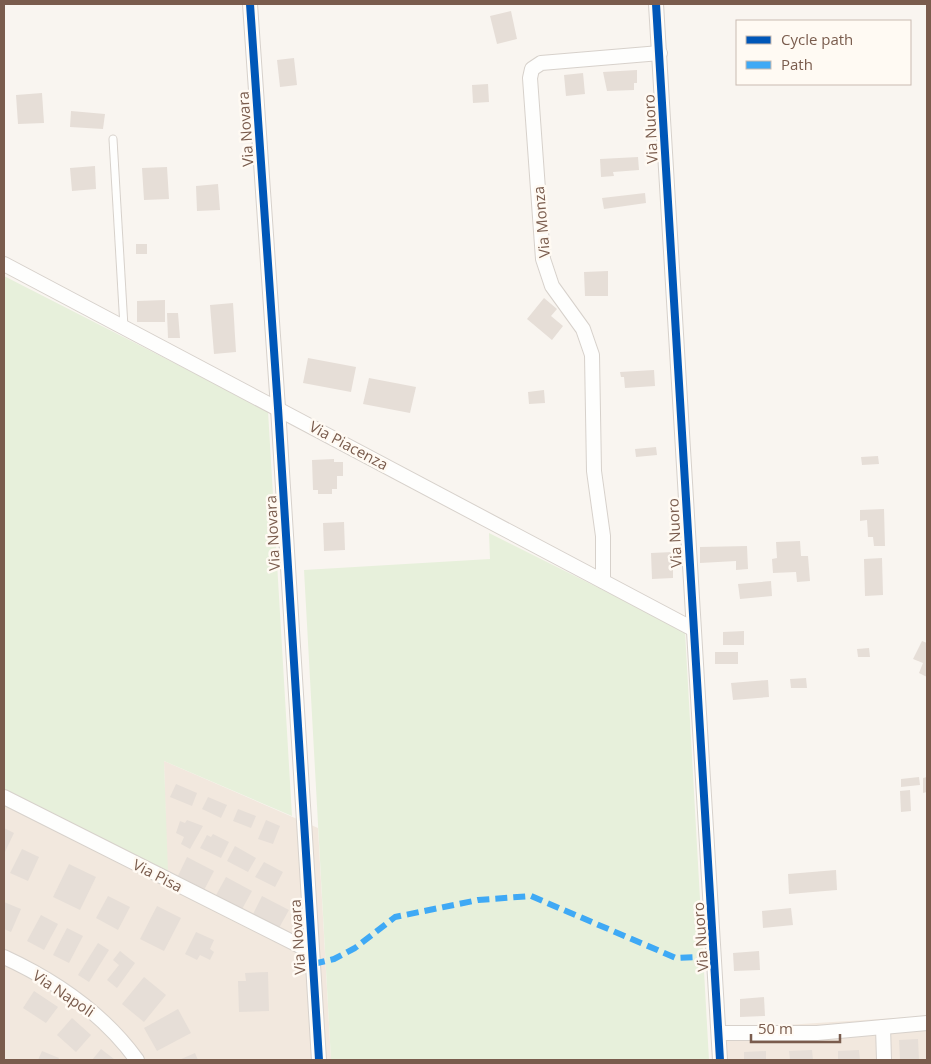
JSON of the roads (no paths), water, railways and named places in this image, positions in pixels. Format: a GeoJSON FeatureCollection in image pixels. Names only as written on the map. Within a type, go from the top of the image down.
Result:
{"type":"FeatureCollection","features":[{"type":"Feature","properties":{"kind":"street","name":"Via Novara"},"geometry":{"type":"LineString","coordinates":[[250,4],[278,408],[319,1060]]}},
{"type":"Feature","properties":{"kind":"street","name":"Via Nuoro"},"geometry":{"type":"LineString","coordinates":[[656,4],[720,1060]]}},
{"type":"Feature","properties":{"kind":"street","name":"Via Monza"},"geometry":{"type":"LineString","coordinates":[[603,582],[603,536],[594,471],[593,359],[586,335],[552,286],[543,259],[530,78],[532,69],[541,63],[660,53]]}},
{"type":"Feature","properties":{"kind":"street","name":"Via Piacenza"},"geometry":{"type":"LineString","coordinates":[[4,264],[693,629]]}},
{"type":"Feature","properties":{"kind":"street","name":"Via Pisa"},"geometry":{"type":"LineString","coordinates":[[4,797],[312,952]]}},
{"type":"Feature","properties":{"kind":"street","name":"Via Napoli"},"geometry":{"type":"LineString","coordinates":[[4,957],[38,974],[84,1004],[119,1037],[137,1060]]}},
{"type":"Feature","properties":{"kind":"street"},"geometry":{"type":"LineString","coordinates":[[718,1033],[816,1033],[927,1023]]}},
{"type":"Feature","properties":{"kind":"street"},"geometry":{"type":"LineString","coordinates":[[883,1027],[884,1060]]}},
{"type":"Feature","properties":{"kind":"lane"},"geometry":{"type":"LineString","coordinates":[[113,139],[124,327]]}}]}
